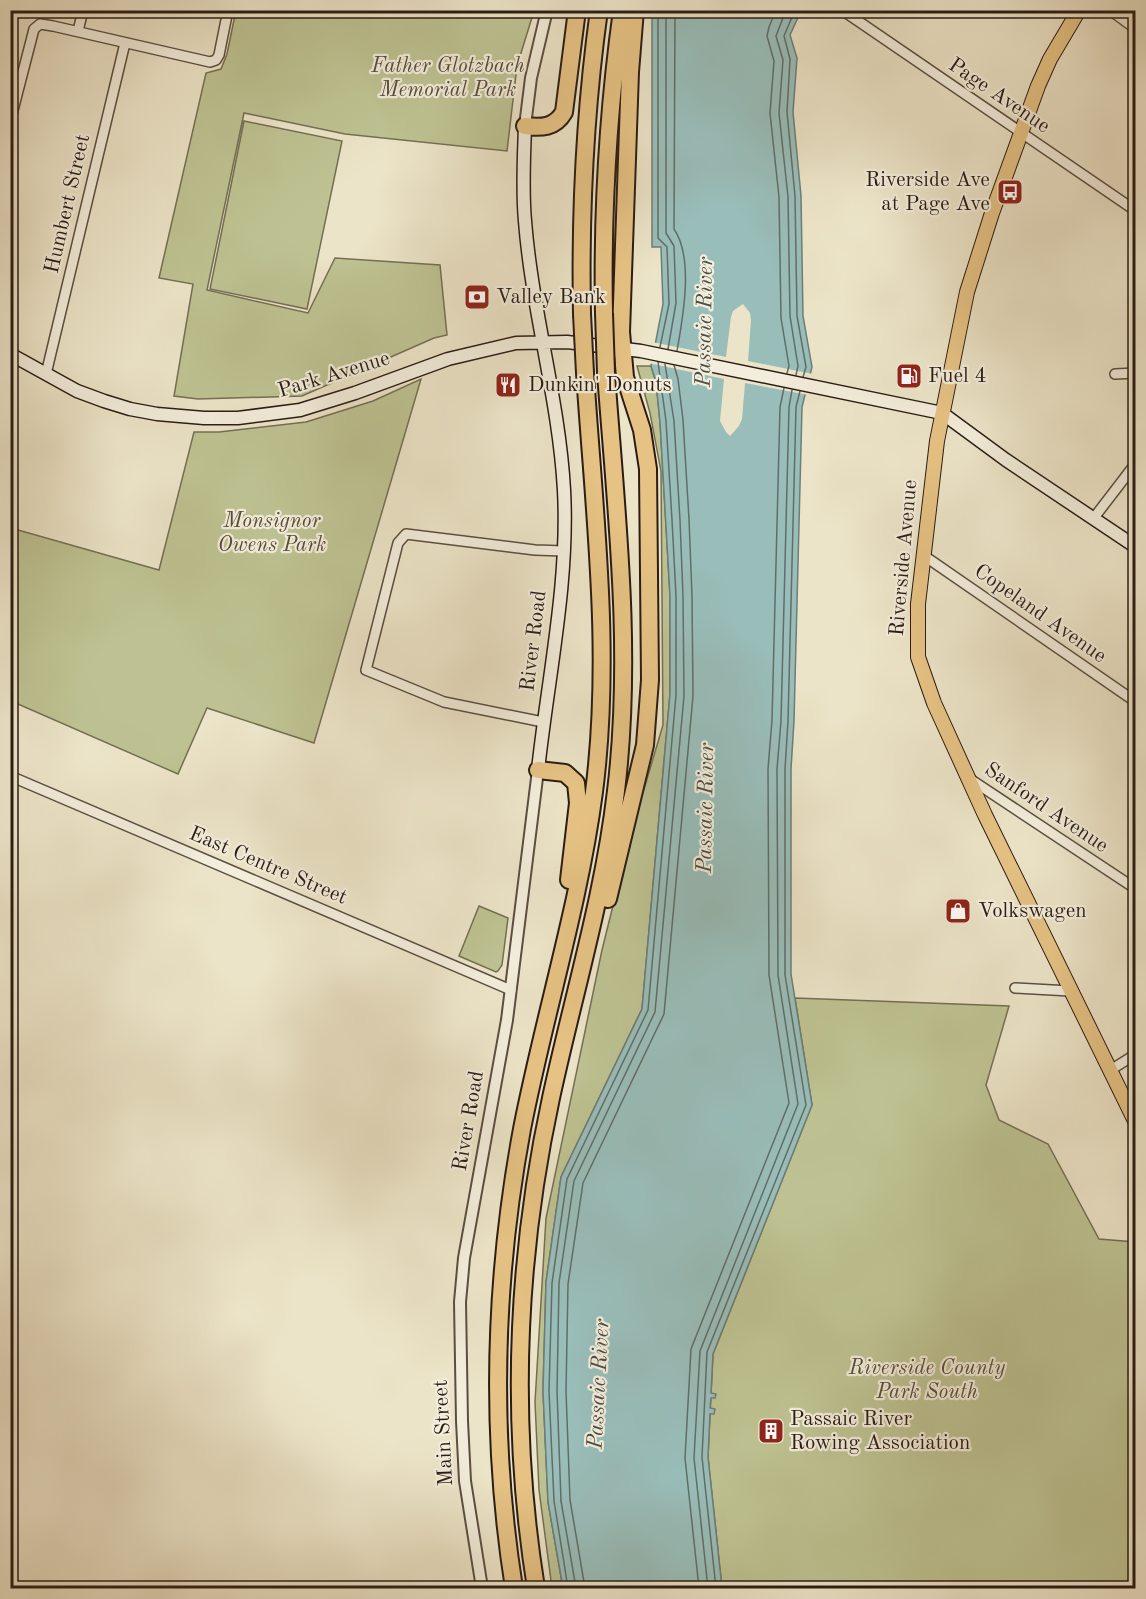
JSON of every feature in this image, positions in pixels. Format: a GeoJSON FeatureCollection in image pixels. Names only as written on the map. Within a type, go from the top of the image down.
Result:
{"type":"FeatureCollection","features":[{"type":"Feature","properties":{"kind":"highway"},"geometry":{"type":"LineString","coordinates":[[525,126],[538,127],[554,123],[564,112],[577,10]]}},
{"type":"Feature","properties":{"kind":"highway"},"geometry":{"type":"LineString","coordinates":[[514,1588],[500,1468],[498,1392],[499,1327],[510,1204],[522,1130],[583,859],[595,788],[598,751],[601,641],[582,314],[581,236],[584,156],[599,10]]}},
{"type":"Feature","properties":{"kind":"highway"},"geometry":{"type":"LineString","coordinates":[[536,1588],[525,1504],[520,1430],[520,1356],[524,1282],[532,1207],[544,1134],[611,827],[623,716],[622,604],[606,373],[603,237],[612,84],[622,10]]}},
{"type":"Feature","properties":{"kind":"highway"},"geometry":{"type":"LineString","coordinates":[[587,942],[604,919],[640,771],[650,699],[648,469],[642,430],[625,378],[622,349],[630,72],[635,10]]}},
{"type":"Feature","properties":{"kind":"highway"},"geometry":{"type":"LineString","coordinates":[[538,770],[565,774],[576,783],[579,792],[569,876],[538,1057]]}},
{"type":"Feature","properties":{"kind":"main road","name":"Riverside Avenue"},"geometry":{"type":"LineString","coordinates":[[1079,10],[1050,59],[1021,132],[967,292],[936,441],[918,604],[918,657],[925,682],[967,777],[1136,1123]]}},
{"type":"Feature","properties":{"kind":"main road","name":"River Road"},"geometry":{"type":"LineString","coordinates":[[525,126],[523,172],[525,222],[561,460],[565,519],[564,551],[538,770]]}},
{"type":"Feature","properties":{"kind":"main road","name":"Park Avenue"},"geometry":{"type":"LineString","coordinates":[[10,354],[77,391],[130,409],[181,417],[238,418],[300,410],[463,354],[516,343],[543,341],[641,351],[942,413]]}},
{"type":"Feature","properties":{"kind":"main road"},"geometry":{"type":"LineString","coordinates":[[942,413],[1136,547]]}},
{"type":"Feature","properties":{"kind":"street"},"geometry":{"type":"LineString","coordinates":[[78,32],[82,10]]}},
{"type":"Feature","properties":{"kind":"street"},"geometry":{"type":"LineString","coordinates":[[10,122],[34,29],[39,24],[202,61],[216,60],[228,10]]}},
{"type":"Feature","properties":{"kind":"street","name":"River Road"},"geometry":{"type":"LineString","coordinates":[[525,126],[531,78],[546,10]]}},
{"type":"Feature","properties":{"kind":"street","name":"Page Avenue"},"geometry":{"type":"LineString","coordinates":[[842,10],[1136,211]]}},
{"type":"Feature","properties":{"kind":"street"},"geometry":{"type":"LineString","coordinates":[[1110,10],[1136,29]]}},
{"type":"Feature","properties":{"kind":"street","name":"Humbert Street"},"geometry":{"type":"LineString","coordinates":[[46,374],[125,43]]}},
{"type":"Feature","properties":{"kind":"street"},"geometry":{"type":"LineString","coordinates":[[1115,374],[1136,373]]}},
{"type":"Feature","properties":{"kind":"street"},"geometry":{"type":"LineString","coordinates":[[1094,519],[1136,463]]}},
{"type":"Feature","properties":{"kind":"street"},"geometry":{"type":"LineString","coordinates":[[543,722],[444,702],[366,670],[398,543],[406,534],[535,550],[564,551]]}},
{"type":"Feature","properties":{"kind":"street","name":"Copeland Avenue"},"geometry":{"type":"LineString","coordinates":[[923,555],[1136,702]]}},
{"type":"Feature","properties":{"kind":"street","name":"River Road"},"geometry":{"type":"LineString","coordinates":[[462,1275],[511,990],[538,770]]}},
{"type":"Feature","properties":{"kind":"street","name":"East Centre Street"},"geometry":{"type":"LineString","coordinates":[[10,776],[511,990]]}},
{"type":"Feature","properties":{"kind":"street","name":"Sanford Avenue"},"geometry":{"type":"LineString","coordinates":[[967,777],[1136,889]]}},
{"type":"Feature","properties":{"kind":"street"},"geometry":{"type":"LineString","coordinates":[[1015,988],[1070,991]]}},
{"type":"Feature","properties":{"kind":"street"},"geometry":{"type":"LineString","coordinates":[[1109,1071],[1136,1054]]}},
{"type":"Feature","properties":{"kind":"street","name":"Main Street"},"geometry":{"type":"LineString","coordinates":[[462,1275],[459,1330],[463,1452],[468,1507],[482,1588]]}},
{"type":"Feature","properties":{"kind":"green space","name":"Father Glotzbach Memorial Park"},"geometry":{"type":"Polygon","coordinates":[[[236,10],[534,11],[517,66],[507,151],[345,134],[244,113],[207,290],[308,313],[335,258],[440,265],[447,335],[434,338],[302,396],[198,399],[174,396],[193,284],[159,278],[206,73],[221,69],[227,54],[236,10]]]}},
{"type":"Feature","properties":{"kind":"green space"},"geometry":{"type":"Polygon","coordinates":[[[244,121],[342,141],[307,309],[210,289],[244,121]]]}},
{"type":"Feature","properties":{"kind":"green space"},"geometry":{"type":"Polygon","coordinates":[[[637,366],[651,366],[656,382],[670,596],[670,694],[642,1009],[561,1177],[546,1282],[543,1391],[548,1502],[563,1588],[552,1588],[539,1490],[535,1402],[546,1218],[602,950],[631,833],[663,725],[661,471],[650,413],[637,366]]]}},
{"type":"Feature","properties":{"kind":"green space","name":"Monsignor Owens Park"},"geometry":{"type":"Polygon","coordinates":[[[421,379],[314,743],[207,708],[178,774],[11,701],[11,528],[159,570],[194,432],[219,432],[306,422],[373,401],[421,379]]]}},
{"type":"Feature","properties":{"kind":"green space"},"geometry":{"type":"Polygon","coordinates":[[[479,906],[508,918],[502,965],[496,972],[459,956],[479,906]]]}},
{"type":"Feature","properties":{"kind":"green space","name":"Riverside County Park South"},"geometry":{"type":"Polygon","coordinates":[[[795,998],[1009,1006],[986,1085],[999,1120],[1048,1144],[1099,1239],[1135,1242],[1135,1588],[722,1588],[708,1457],[713,1354],[812,1105],[795,998]]]}},
{"type":"Feature","properties":{"kind":"water","name":"Passaic River"},"geometry":{"type":"Polygon","coordinates":[[[652,11],[801,11],[790,35],[797,58],[793,112],[801,196],[803,316],[812,367],[802,407],[791,769],[791,974],[812,1105],[713,1354],[711,1393],[716,1394],[715,1398],[711,1398],[710,1408],[715,1409],[714,1414],[710,1414],[708,1457],[722,1588],[563,1588],[548,1502],[543,1391],[546,1282],[561,1177],[642,1009],[670,694],[670,596],[660,422],[656,382],[651,366],[663,304],[661,247],[652,247],[652,11]]]}},
{"type":"Feature","properties":{"kind":"pier"},"geometry":{"type":"Polygon","coordinates":[[[743,304],[750,313],[751,320],[748,361],[813,374],[808,395],[745,383],[742,419],[730,436],[720,421],[724,379],[648,363],[652,342],[726,357],[731,317],[733,311],[743,304]]]}},
{"type":"Feature","properties":{"kind":"place","name":"Riverside Ave at Page Ave"},"geometry":{"type":"Point","coordinates":[1010,192]}},
{"type":"Feature","properties":{"kind":"place","name":"Valley Bank"},"geometry":{"type":"Point","coordinates":[477,297]}},
{"type":"Feature","properties":{"kind":"place","name":"Fuel 4"},"geometry":{"type":"Point","coordinates":[909,376]}},
{"type":"Feature","properties":{"kind":"place","name":"Dunkin' Donuts"},"geometry":{"type":"Point","coordinates":[508,385]}},
{"type":"Feature","properties":{"kind":"place","name":"Volkswagen"},"geometry":{"type":"Point","coordinates":[958,911]}},
{"type":"Feature","properties":{"kind":"place","name":"Passaic River Rowing Association"},"geometry":{"type":"Point","coordinates":[771,1431]}}]}
